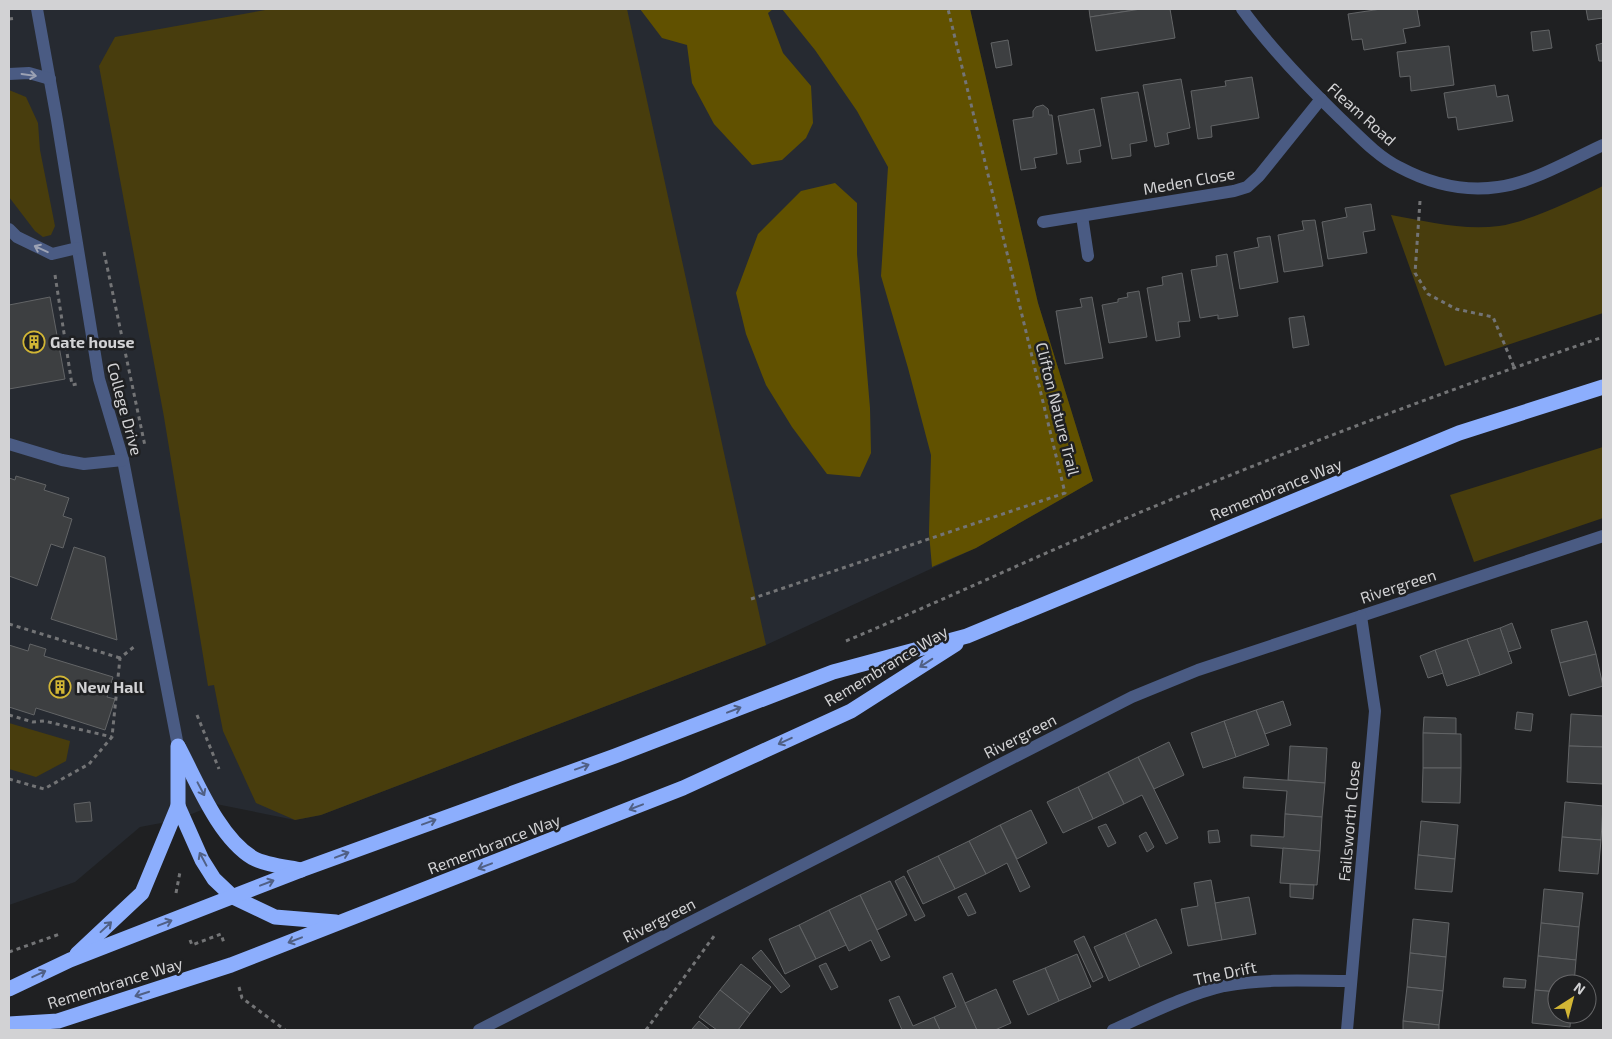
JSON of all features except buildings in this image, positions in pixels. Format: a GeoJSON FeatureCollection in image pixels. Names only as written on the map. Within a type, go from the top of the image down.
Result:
{"type":"FeatureCollection","features":[{"type":"Feature","properties":{"kind":"highway","name":"Remembrance Way"},"geometry":{"type":"LineString","coordinates":[[9,989],[70,960],[301,870],[624,752],[833,672],[967,636],[1458,433],[1603,387]]}},
{"type":"Feature","properties":{"kind":"highway","name":"Remembrance Way"},"geometry":{"type":"LineString","coordinates":[[9,1024],[58,1021],[231,965],[692,784],[851,711],[967,636]]}},
{"type":"Feature","properties":{"kind":"highway"},"geometry":{"type":"LineString","coordinates":[[70,960],[142,893],[178,806],[178,746]]}},
{"type":"Feature","properties":{"kind":"highway"},"geometry":{"type":"LineString","coordinates":[[178,746],[218,821],[235,844],[254,859],[301,870]]}},
{"type":"Feature","properties":{"kind":"highway"},"geometry":{"type":"LineString","coordinates":[[178,806],[202,860],[214,879],[233,897],[275,917],[340,922]]}},
{"type":"Feature","properties":{"kind":"street","name":"College Drive"},"geometry":{"type":"LineString","coordinates":[[37,9],[99,379],[123,460],[178,746]]}},
{"type":"Feature","properties":{"kind":"street","name":"Fleam Road"},"geometry":{"type":"LineString","coordinates":[[1242,9],[1286,65],[1367,144],[1397,166],[1422,178],[1472,189],[1499,187],[1525,180],[1603,144]]}},
{"type":"Feature","properties":{"kind":"street"},"geometry":{"type":"LineString","coordinates":[[9,74],[28,73],[50,79]]}},
{"type":"Feature","properties":{"kind":"street","name":"Meden Close"},"geometry":{"type":"LineString","coordinates":[[1043,222],[1234,191],[1247,187],[1259,176],[1320,99]]}},
{"type":"Feature","properties":{"kind":"street"},"geometry":{"type":"LineString","coordinates":[[1082,216],[1088,256]]}},
{"type":"Feature","properties":{"kind":"street"},"geometry":{"type":"LineString","coordinates":[[9,229],[17,237],[52,254],[77,248]]}},
{"type":"Feature","properties":{"kind":"street"},"geometry":{"type":"LineString","coordinates":[[9,444],[62,460],[84,464],[123,460]]}},
{"type":"Feature","properties":{"kind":"street","name":"Rivergreen"},"geometry":{"type":"LineString","coordinates":[[479,1030],[1132,697],[1198,670],[1603,536]]}},
{"type":"Feature","properties":{"kind":"street","name":"Failsworth Close"},"geometry":{"type":"LineString","coordinates":[[1347,1030],[1375,712],[1361,616]]}},
{"type":"Feature","properties":{"kind":"street","name":"The Drift"},"geometry":{"type":"LineString","coordinates":[[1113,1030],[1181,1000],[1224,986],[1264,981],[1351,981]]}},
{"type":"Feature","properties":{"kind":"path","name":"Clifton Nature Trail"},"geometry":{"type":"LineString","coordinates":[[751,599],[1065,492],[948,9]]}},
{"type":"Feature","properties":{"kind":"path"},"geometry":{"type":"LineString","coordinates":[[1422,178],[1414,273],[1428,294],[1456,309],[1493,316],[1514,367]]}},
{"type":"Feature","properties":{"kind":"path"},"geometry":{"type":"LineString","coordinates":[[104,250],[147,456]]}},
{"type":"Feature","properties":{"kind":"path"},"geometry":{"type":"LineString","coordinates":[[52,254],[72,385]]}},
{"type":"Feature","properties":{"kind":"path"},"geometry":{"type":"LineString","coordinates":[[845,642],[1164,502],[1514,367],[1603,337]]}},
{"type":"Feature","properties":{"kind":"path"},"geometry":{"type":"LineString","coordinates":[[9,624],[120,658]]}},
{"type":"Feature","properties":{"kind":"path"},"geometry":{"type":"LineString","coordinates":[[133,636],[136,655]]}},
{"type":"Feature","properties":{"kind":"path"},"geometry":{"type":"LineString","coordinates":[[9,779],[44,789],[89,764],[112,737],[120,658],[135,646]]}},
{"type":"Feature","properties":{"kind":"path"},"geometry":{"type":"LineString","coordinates":[[196,709],[221,774]]}},
{"type":"Feature","properties":{"kind":"path"},"geometry":{"type":"LineString","coordinates":[[9,715],[32,722],[44,721],[112,737]]}},
{"type":"Feature","properties":{"kind":"path"},"geometry":{"type":"LineString","coordinates":[[646,1030],[714,938],[714,910]]}},
{"type":"Feature","properties":{"kind":"path"},"geometry":{"type":"LineString","coordinates":[[9,952],[53,938]]}},
{"type":"Feature","properties":{"kind":"shaded area"},"geometry":{"type":"Polygon","coordinates":[[[9,9],[970,9],[1038,303],[1093,481],[976,548],[766,645],[321,815],[295,820],[216,804],[177,820],[140,827],[75,882],[9,905],[9,9]]]}},
{"type":"Feature","properties":{"kind":"shaded area"},"geometry":{"type":"Polygon","coordinates":[[[271,9],[627,9],[766,645],[321,815],[295,820],[256,803],[223,731],[214,685],[208,686],[164,417],[99,66],[115,37],[271,9]]]}},
{"type":"Feature","properties":{"kind":"shaded area"},"geometry":{"type":"Polygon","coordinates":[[[640,9],[773,9],[768,13],[783,53],[811,86],[813,123],[806,138],[782,160],[752,165],[714,124],[692,83],[687,45],[662,38],[640,9]]]}},
{"type":"Feature","properties":{"kind":"shaded area"},"geometry":{"type":"Polygon","coordinates":[[[782,9],[970,9],[1038,303],[1093,481],[976,548],[932,567],[929,533],[931,455],[881,276],[888,167],[857,111],[815,50],[782,9]]]}},
{"type":"Feature","properties":{"kind":"shaded area"},"geometry":{"type":"Polygon","coordinates":[[[9,90],[26,97],[38,123],[40,150],[55,226],[51,235],[43,237],[35,231],[9,197],[9,90]]]}},
{"type":"Feature","properties":{"kind":"shaded area"},"geometry":{"type":"Polygon","coordinates":[[[835,183],[857,203],[857,254],[870,408],[871,453],[860,477],[827,474],[792,427],[766,385],[746,334],[736,293],[758,234],[801,191],[835,183]]]}},
{"type":"Feature","properties":{"kind":"shaded area"},"geometry":{"type":"Polygon","coordinates":[[[1603,186],[1603,313],[1445,366],[1391,215],[1458,226],[1499,226],[1538,215],[1603,186]]]}},
{"type":"Feature","properties":{"kind":"shaded area"},"geometry":{"type":"Polygon","coordinates":[[[1603,447],[1603,518],[1474,562],[1450,495],[1603,447]]]}},
{"type":"Feature","properties":{"kind":"shaded area"},"geometry":{"type":"Polygon","coordinates":[[[9,723],[70,741],[66,761],[36,777],[9,769],[9,723]]]}},
{"type":"Feature","properties":{"kind":"place","name":"Gate house"},"geometry":{"type":"Point","coordinates":[34,342]}},
{"type":"Feature","properties":{"kind":"place","name":"New Hall"},"geometry":{"type":"Point","coordinates":[60,687]}}]}
